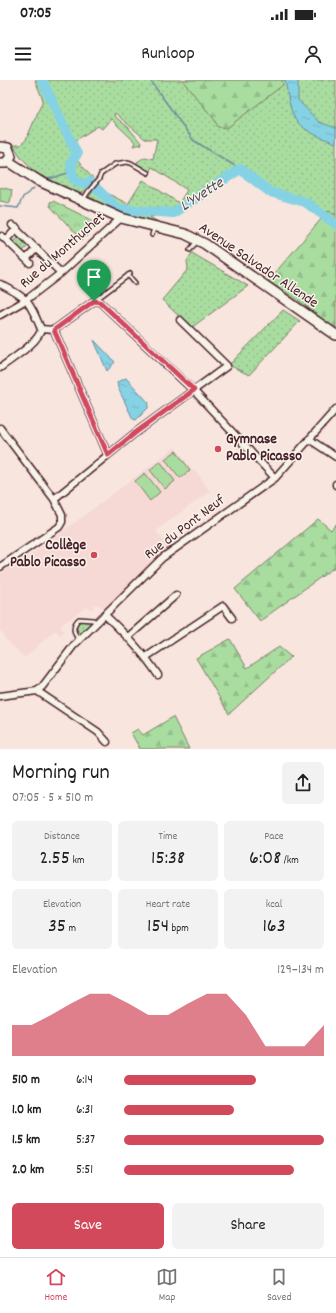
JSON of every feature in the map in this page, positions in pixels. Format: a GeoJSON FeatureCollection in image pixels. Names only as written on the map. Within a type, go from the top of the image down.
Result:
{"type":"FeatureCollection","features":[{"type":"Feature","properties":{"kind":"main road"},"geometry":{"type":"LineString","coordinates":[[0,147],[5,147],[10,151],[11,156],[4,162]]}},
{"type":"Feature","properties":{"kind":"main road","name":"Avenue Salvador Allende"},"geometry":{"type":"LineString","coordinates":[[4,162],[39,181],[121,218],[153,230],[185,234],[206,244],[336,335]]}},
{"type":"Feature","properties":{"kind":"street","name":"Rue du Monthuchet"},"geometry":{"type":"LineString","coordinates":[[0,315],[26,300],[61,273],[121,218]]}},
{"type":"Feature","properties":{"kind":"street"},"geometry":{"type":"LineString","coordinates":[[37,248],[28,261],[4,238],[14,227],[37,248],[61,273]]}},
{"type":"Feature","properties":{"kind":"street"},"geometry":{"type":"LineString","coordinates":[[0,284],[19,294],[30,304],[41,329],[41,332],[36,340],[0,368]]}},
{"type":"Feature","properties":{"kind":"street"},"geometry":{"type":"LineString","coordinates":[[41,329],[54,330],[94,301],[100,302],[194,390],[275,478]]}},
{"type":"Feature","properties":{"kind":"street"},"geometry":{"type":"LineString","coordinates":[[54,499],[135,433],[227,366],[180,320]]}},
{"type":"Feature","properties":{"kind":"street"},"geometry":{"type":"LineString","coordinates":[[54,330],[108,455]]}},
{"type":"Feature","properties":{"kind":"street","name":"Rue du Pont Neuf"},"geometry":{"type":"LineString","coordinates":[[37,691],[42,687],[80,640],[167,554],[275,478],[336,409]]}},
{"type":"Feature","properties":{"kind":"street"},"geometry":{"type":"LineString","coordinates":[[0,428],[54,499],[62,514],[62,522],[59,527],[21,550],[0,567]]}},
{"type":"Feature","properties":{"kind":"street"},"geometry":{"type":"LineString","coordinates":[[309,439],[336,457]]}},
{"type":"Feature","properties":{"kind":"street"},"geometry":{"type":"LineString","coordinates":[[128,637],[176,595]]}},
{"type":"Feature","properties":{"kind":"street"},"geometry":{"type":"LineString","coordinates":[[146,657],[223,606],[232,618]]}},
{"type":"Feature","properties":{"kind":"street"},"geometry":{"type":"LineString","coordinates":[[105,615],[146,657],[158,675]]}},
{"type":"Feature","properties":{"kind":"street"},"geometry":{"type":"LineString","coordinates":[[0,695],[37,691],[98,732],[107,742]]}},
{"type":"Feature","properties":{"kind":"lane"},"geometry":{"type":"LineString","coordinates":[[83,200],[91,188],[99,180],[101,174],[115,164],[127,162],[131,163],[148,173]]}},
{"type":"Feature","properties":{"kind":"lane"},"geometry":{"type":"LineString","coordinates":[[190,250],[198,240]]}},
{"type":"Feature","properties":{"kind":"lane"},"geometry":{"type":"LineString","coordinates":[[94,301],[129,275],[135,283]]}},
{"type":"Feature","properties":{"kind":"lane"},"geometry":{"type":"LineString","coordinates":[[80,640],[76,636],[73,628],[74,623],[78,619],[92,620],[97,623]]}},
{"type":"Feature","properties":{"kind":"shaded area","name":"Collège Pablo Picasso"},"geometry":{"type":"Polygon","coordinates":[[[175,447],[192,469],[196,471],[210,491],[156,531],[169,547],[106,608],[94,604],[93,609],[85,608],[60,626],[64,632],[60,635],[55,630],[25,658],[3,637],[5,635],[0,631],[0,574],[39,549],[175,447]]]}},
{"type":"Feature","properties":{"kind":"green space"},"geometry":{"type":"Polygon","coordinates":[[[35,80],[336,80],[336,215],[328,211],[323,217],[305,204],[270,195],[240,172],[214,191],[181,210],[150,217],[158,222],[118,212],[95,202],[96,200],[89,197],[98,184],[107,193],[128,204],[143,180],[179,203],[187,190],[152,167],[148,174],[138,168],[137,162],[145,157],[153,159],[157,139],[145,139],[115,113],[114,116],[128,127],[142,144],[133,146],[135,142],[111,119],[102,129],[98,126],[70,144],[77,160],[95,181],[80,194],[36,173],[21,157],[13,145],[20,145],[26,140],[43,100],[35,80]]]}},
{"type":"Feature","properties":{"kind":"green space"},"geometry":{"type":"Polygon","coordinates":[[[182,80],[282,80],[283,85],[227,128],[218,127],[214,119],[182,80]]]}},
{"type":"Feature","properties":{"kind":"green space"},"geometry":{"type":"Polygon","coordinates":[[[0,187],[12,190],[10,203],[0,201],[0,187]]]}},
{"type":"Feature","properties":{"kind":"green space"},"geometry":{"type":"Polygon","coordinates":[[[53,201],[98,223],[97,226],[82,240],[50,206],[50,202],[53,201]]]}},
{"type":"Feature","properties":{"kind":"green space"},"geometry":{"type":"Polygon","coordinates":[[[328,211],[336,215],[336,330],[298,300],[268,281],[328,211]]]}},
{"type":"Feature","properties":{"kind":"green space"},"geometry":{"type":"Polygon","coordinates":[[[19,237],[28,246],[22,252],[13,243],[19,237]]]}},
{"type":"Feature","properties":{"kind":"green space"},"geometry":{"type":"Polygon","coordinates":[[[192,253],[248,286],[191,328],[162,300],[188,269],[187,261],[192,253]]]}},
{"type":"Feature","properties":{"kind":"green space"},"geometry":{"type":"Polygon","coordinates":[[[283,310],[300,321],[249,375],[229,365],[283,310]]]}},
{"type":"Feature","properties":{"kind":"green space"},"geometry":{"type":"Polygon","coordinates":[[[176,451],[190,470],[180,478],[165,459],[176,451]]]}},
{"type":"Feature","properties":{"kind":"green space"},"geometry":{"type":"Polygon","coordinates":[[[160,461],[175,481],[165,489],[150,470],[160,461]]]}},
{"type":"Feature","properties":{"kind":"green space"},"geometry":{"type":"Polygon","coordinates":[[[145,473],[160,492],[150,501],[135,481],[145,473]]]}},
{"type":"Feature","properties":{"kind":"green space"},"geometry":{"type":"Polygon","coordinates":[[[318,519],[331,530],[336,524],[336,566],[260,621],[235,589],[318,519]]]}},
{"type":"Feature","properties":{"kind":"green space"},"geometry":{"type":"Polygon","coordinates":[[[80,621],[90,621],[91,623],[91,626],[84,633],[80,633],[77,630],[76,624],[80,621]]]}},
{"type":"Feature","properties":{"kind":"green space"},"geometry":{"type":"Polygon","coordinates":[[[230,639],[247,668],[279,647],[291,657],[229,714],[196,658],[230,639]]]}},
{"type":"Feature","properties":{"kind":"green space"},"geometry":{"type":"Polygon","coordinates":[[[173,717],[189,749],[140,749],[131,733],[138,729],[143,735],[173,717]]]}},
{"type":"Feature","properties":{"kind":"water"},"geometry":{"type":"Polygon","coordinates":[[[285,80],[298,80],[298,100],[319,122],[336,128],[336,143],[310,132],[297,122],[291,108],[285,80]]]}},
{"type":"Feature","properties":{"kind":"water"},"geometry":{"type":"Polygon","coordinates":[[[94,340],[115,362],[107,371],[94,340]]]}},
{"type":"Feature","properties":{"kind":"water"},"geometry":{"type":"Polygon","coordinates":[[[126,378],[149,403],[148,408],[136,420],[133,419],[118,388],[117,382],[126,378]]]}},
{"type":"Feature","properties":{"kind":"waterway","name":"L'Yvette"},"geometry":{"type":"LineString","coordinates":[[42,80],[77,154],[71,163],[73,178],[82,184],[90,182],[118,209],[173,213],[240,169],[270,192],[305,202],[336,224]]}},
{"type":"Feature","properties":{"kind":"waterway"},"geometry":{"type":"LineString","coordinates":[[150,80],[193,140],[240,169]]}},
{"type":"Feature","properties":{"kind":"waterway"},"geometry":{"type":"LineString","coordinates":[[49,179],[71,172]]}},
{"type":"Feature","properties":{"kind":"waterway"},"geometry":{"type":"LineString","coordinates":[[0,206],[18,208],[23,197],[34,188]]}},
{"type":"Feature","properties":{"kind":"place","name":"Gymnase Pablo Picasso"},"geometry":{"type":"Point","coordinates":[218,449]}},
{"type":"Feature","properties":{"kind":"place","name":"Collège Pablo Picasso"},"geometry":{"type":"Point","coordinates":[94,555]}},
{"type":"Feature","properties":{"kind":"route"},"geometry":{"type":"LineString","coordinates":[[94,301],[100,302],[194,390],[135,433],[108,455],[54,330],[94,301]]}}]}
